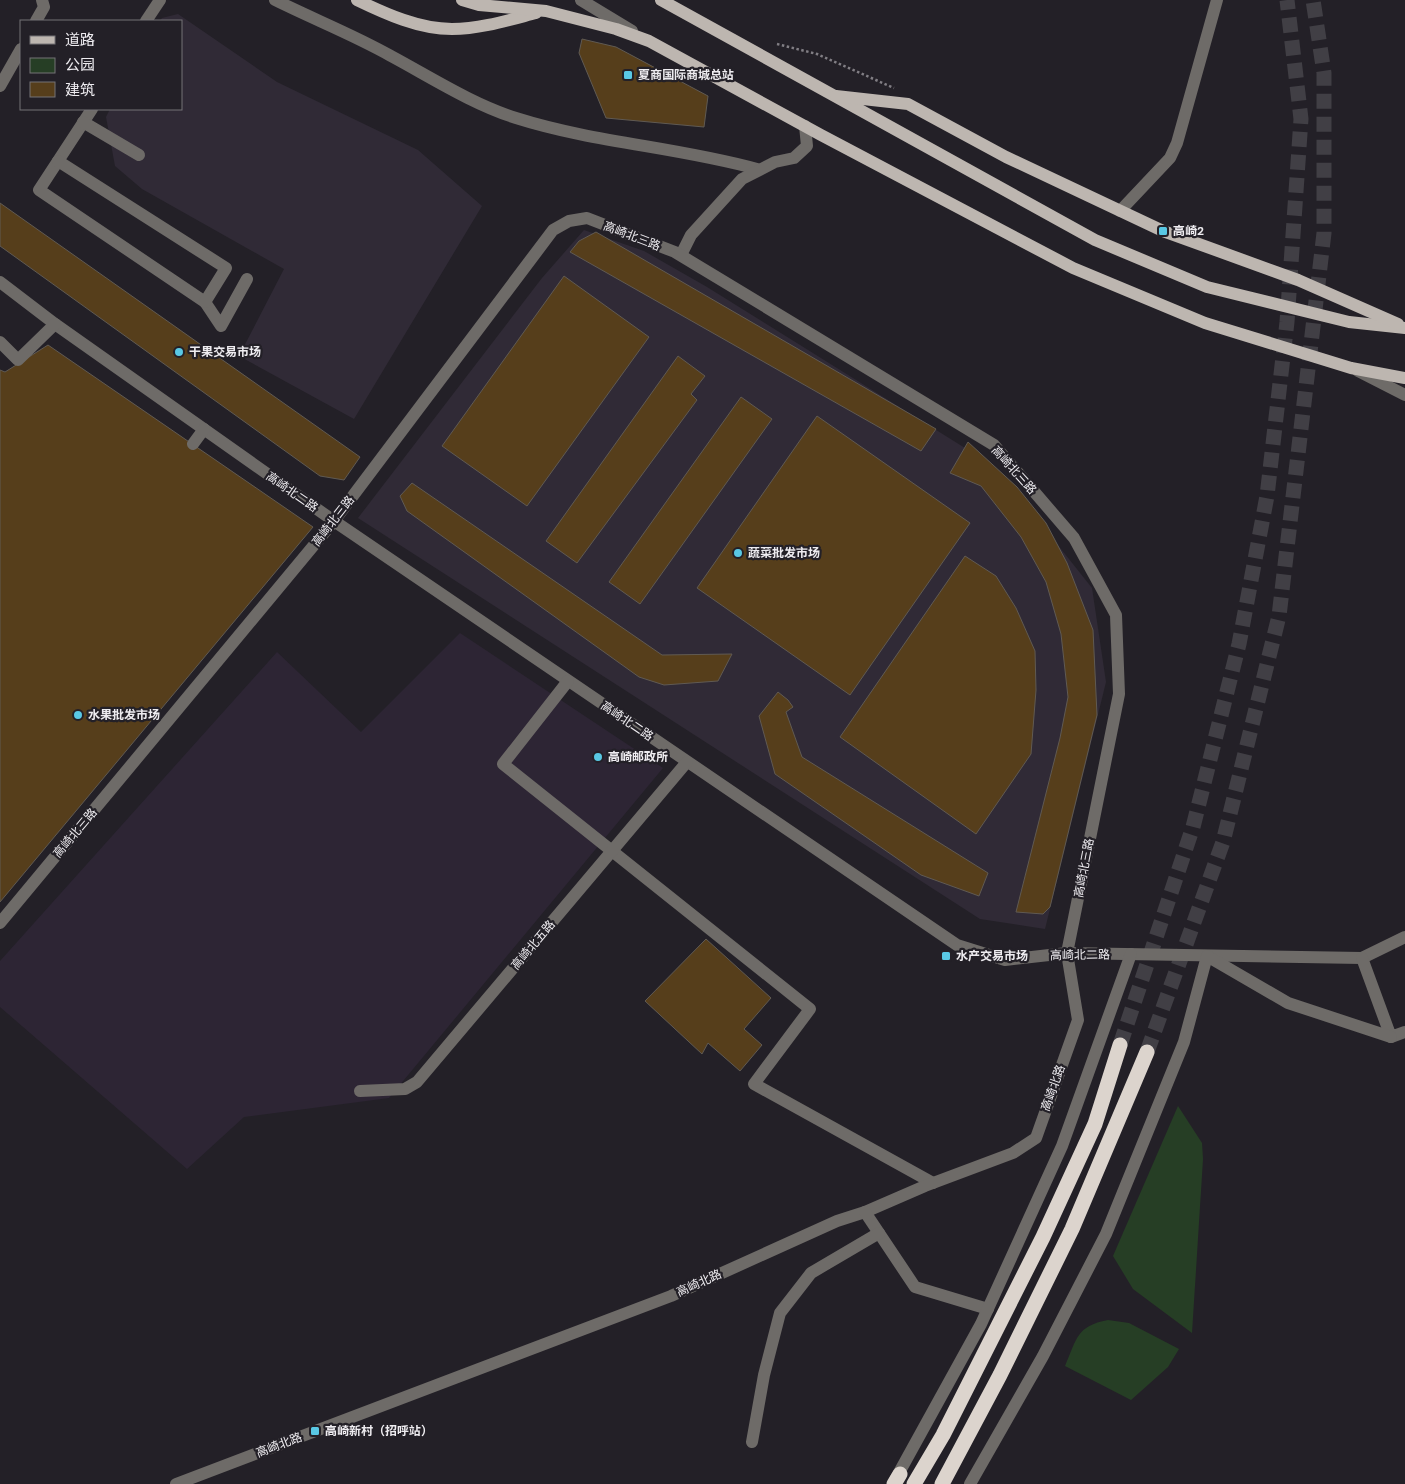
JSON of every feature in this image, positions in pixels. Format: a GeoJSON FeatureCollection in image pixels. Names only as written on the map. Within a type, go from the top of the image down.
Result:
{"type":"FeatureCollection","features":[{"type":"Feature","properties":{"kind":"highway"},"geometry":{"type":"LineString","coordinates":[[914,1484],[943,1435],[1043,1237],[1095,1124],[1120,1045]]}},
{"type":"Feature","properties":{"kind":"highway"},"geometry":{"type":"LineString","coordinates":[[942,1484],[1000,1375],[1072,1229],[1147,1052]]}},
{"type":"Feature","properties":{"kind":"main road"},"geometry":{"type":"LineString","coordinates":[[357,0],[409,22],[452,29],[494,23],[546,11]]}},
{"type":"Feature","properties":{"kind":"main road"},"geometry":{"type":"LineString","coordinates":[[462,0],[479,5],[546,11],[616,29],[649,41],[1073,268],[1205,323],[1351,368],[1405,378]]}},
{"type":"Feature","properties":{"kind":"main road"},"geometry":{"type":"LineString","coordinates":[[479,5],[495,0]]}},
{"type":"Feature","properties":{"kind":"main road"},"geometry":{"type":"LineString","coordinates":[[662,1],[1095,240],[1208,287],[1349,322],[1405,328]]}},
{"type":"Feature","properties":{"kind":"main road"},"geometry":{"type":"LineString","coordinates":[[831,95],[908,104],[1006,157],[1163,231],[1298,280],[1405,328]]}},
{"type":"Feature","properties":{"kind":"street"},"geometry":{"type":"LineString","coordinates":[[147,20],[160,0]]}},
{"type":"Feature","properties":{"kind":"street"},"geometry":{"type":"LineString","coordinates":[[275,0],[390,55],[486,107],[516,118],[578,134],[719,159],[757,169]]}},
{"type":"Feature","properties":{"kind":"street"},"geometry":{"type":"LineString","coordinates":[[581,0],[649,41]]}},
{"type":"Feature","properties":{"kind":"street"},"geometry":{"type":"LineString","coordinates":[[1120,211],[1170,158],[1177,143],[1217,0]]}},
{"type":"Feature","properties":{"kind":"street"},"geometry":{"type":"LineString","coordinates":[[36,20],[45,2]]}},
{"type":"Feature","properties":{"kind":"street"},"geometry":{"type":"LineString","coordinates":[[0,86],[20,51]]}},
{"type":"Feature","properties":{"kind":"street"},"geometry":{"type":"LineString","coordinates":[[91,110],[39,190],[205,302],[221,326],[247,279]]}},
{"type":"Feature","properties":{"kind":"street"},"geometry":{"type":"LineString","coordinates":[[83,122],[138,155]]}},
{"type":"Feature","properties":{"kind":"street"},"geometry":{"type":"LineString","coordinates":[[680,255],[691,235],[742,178],[757,169],[794,158],[807,146],[805,126]]}},
{"type":"Feature","properties":{"kind":"street"},"geometry":{"type":"LineString","coordinates":[[58,161],[226,268],[205,302]]}},
{"type":"Feature","properties":{"kind":"street","name":"高崎北三路"},"geometry":{"type":"LineString","coordinates":[[0,923],[334,522],[554,230],[568,220],[587,218],[680,255],[994,445],[1074,538],[1116,615],[1119,694],[1067,953]]}},
{"type":"Feature","properties":{"kind":"street","name":"高崎北二路"},"geometry":{"type":"LineString","coordinates":[[0,282],[55,324],[334,522],[957,945],[1005,960],[1067,953],[1362,958],[1405,937]]}},
{"type":"Feature","properties":{"kind":"street"},"geometry":{"type":"LineString","coordinates":[[0,342],[18,360],[55,324]]}},
{"type":"Feature","properties":{"kind":"street"},"geometry":{"type":"LineString","coordinates":[[1351,368],[1405,395]]}},
{"type":"Feature","properties":{"kind":"street"},"geometry":{"type":"LineString","coordinates":[[193,444],[204,429]]}},
{"type":"Feature","properties":{"kind":"street"},"geometry":{"type":"LineString","coordinates":[[568,681],[503,764],[810,1008],[754,1084],[933,1183]]}},
{"type":"Feature","properties":{"kind":"street","name":"高崎北五路"},"geometry":{"type":"LineString","coordinates":[[360,1091],[405,1089],[417,1082],[687,762]]}},
{"type":"Feature","properties":{"kind":"street","name":"高崎北路"},"geometry":{"type":"LineString","coordinates":[[176,1484],[671,1296],[837,1221],[865,1212],[933,1183],[1013,1153],[1036,1138],[1078,1020],[1067,953]]}},
{"type":"Feature","properties":{"kind":"street"},"geometry":{"type":"LineString","coordinates":[[895,1481],[988,1309],[1062,1146],[1131,954]]}},
{"type":"Feature","properties":{"kind":"street"},"geometry":{"type":"LineString","coordinates":[[970,1484],[1043,1356],[1106,1234],[1184,1042],[1207,956],[1288,1003],[1391,1037],[1405,1032]]}},
{"type":"Feature","properties":{"kind":"street"},"geometry":{"type":"LineString","coordinates":[[1362,958],[1391,1037]]}},
{"type":"Feature","properties":{"kind":"street"},"geometry":{"type":"LineString","coordinates":[[865,1212],[915,1287],[988,1309]]}},
{"type":"Feature","properties":{"kind":"street"},"geometry":{"type":"LineString","coordinates":[[752,1442],[764,1375],[780,1313],[811,1273],[879,1234]]}},
{"type":"Feature","properties":{"kind":"shaded area"},"geometry":{"type":"Polygon","coordinates":[[[178,14],[277,82],[418,150],[482,206],[354,419],[239,356],[284,269],[142,189],[115,166],[106,117],[110,110],[182,110],[182,20],[161,20],[178,14]]]}},
{"type":"Feature","properties":{"kind":"shaded area","name":"蔬菜批发市场"},"geometry":{"type":"Polygon","coordinates":[[[584,230],[644,251],[707,287],[973,453],[1034,515],[1092,588],[1106,682],[1045,929],[980,919],[358,518],[542,278],[584,230]]]}},
{"type":"Feature","properties":{"kind":"shaded area"},"geometry":{"type":"Polygon","coordinates":[[[460,633],[663,768],[389,1098],[244,1117],[187,1169],[0,1007],[0,961],[277,652],[361,732],[460,633]]]}},
{"type":"Feature","properties":{"kind":"green space"},"geometry":{"type":"Polygon","coordinates":[[[1178,1106],[1202,1143],[1203,1159],[1192,1333],[1133,1289],[1113,1256],[1178,1106]]]}},
{"type":"Feature","properties":{"kind":"green space"},"geometry":{"type":"Polygon","coordinates":[[[1108,1320],[1129,1323],[1179,1349],[1168,1367],[1131,1400],[1065,1366],[1075,1341],[1083,1330],[1108,1320]]]}},
{"type":"Feature","properties":{"kind":"building","name":"夏商国际商城总站"},"geometry":{"type":"Polygon","coordinates":[[[582,39],[616,47],[708,96],[704,127],[606,118],[579,53],[582,39]]]}},
{"type":"Feature","properties":{"kind":"building","name":"干果交易市场"},"geometry":{"type":"Polygon","coordinates":[[[0,203],[360,457],[344,480],[320,476],[0,246],[0,203]]]}},
{"type":"Feature","properties":{"kind":"building"},"geometry":{"type":"Polygon","coordinates":[[[596,232],[936,429],[921,451],[570,252],[579,241],[596,232]]]}},
{"type":"Feature","properties":{"kind":"building"},"geometry":{"type":"Polygon","coordinates":[[[564,276],[649,337],[527,506],[442,446],[564,276]]]}},
{"type":"Feature","properties":{"kind":"building","name":"水果批发市场"},"geometry":{"type":"Polygon","coordinates":[[[48,345],[313,527],[0,902],[0,370],[5,372],[48,345]]]}},
{"type":"Feature","properties":{"kind":"building"},"geometry":{"type":"Polygon","coordinates":[[[678,356],[705,376],[691,394],[697,400],[577,563],[546,541],[678,356]]]}},
{"type":"Feature","properties":{"kind":"building"},"geometry":{"type":"Polygon","coordinates":[[[741,397],[772,419],[640,604],[609,582],[741,397]]]}},
{"type":"Feature","properties":{"kind":"building"},"geometry":{"type":"Polygon","coordinates":[[[817,416],[970,523],[850,695],[697,588],[817,416]]]}},
{"type":"Feature","properties":{"kind":"building"},"geometry":{"type":"Polygon","coordinates":[[[968,442],[1017,487],[1046,523],[1067,563],[1093,630],[1097,715],[1050,907],[1043,914],[1016,912],[1060,738],[1068,697],[1061,634],[1046,582],[1021,537],[981,486],[950,473],[968,442]]]}},
{"type":"Feature","properties":{"kind":"building"},"geometry":{"type":"Polygon","coordinates":[[[412,483],[662,655],[732,654],[718,681],[664,685],[639,677],[407,511],[400,496],[412,483]]]}},
{"type":"Feature","properties":{"kind":"building"},"geometry":{"type":"Polygon","coordinates":[[[965,556],[996,576],[1016,608],[1035,651],[1036,690],[1031,754],[976,834],[840,737],[965,556]]]}},
{"type":"Feature","properties":{"kind":"building"},"geometry":{"type":"Polygon","coordinates":[[[778,692],[793,707],[786,712],[802,757],[988,873],[979,896],[921,875],[775,774],[759,716],[778,692]]]}},
{"type":"Feature","properties":{"kind":"building"},"geometry":{"type":"Polygon","coordinates":[[[706,939],[771,998],[744,1029],[762,1045],[740,1071],[708,1043],[702,1054],[645,1001],[706,939]]]}},
{"type":"Feature","properties":{"kind":"tunnel"},"geometry":{"type":"LineString","coordinates":[[1120,1045],[1193,827],[1239,644],[1267,496],[1287,322],[1301,119],[1287,0]]}},
{"type":"Feature","properties":{"kind":"tunnel"},"geometry":{"type":"LineString","coordinates":[[1147,1052],[1223,842],[1279,616],[1324,233],[1324,73],[1313,0]]}},
{"type":"Feature","properties":{"kind":"place","name":"夏商国际商城总站"},"geometry":{"type":"Point","coordinates":[628,75]}},
{"type":"Feature","properties":{"kind":"place","name":"高崎2"},"geometry":{"type":"Point","coordinates":[1163,231]}},
{"type":"Feature","properties":{"kind":"place","name":"干果交易市场"},"geometry":{"type":"Point","coordinates":[179,352]}},
{"type":"Feature","properties":{"kind":"place","name":"蔬菜批发市场"},"geometry":{"type":"Point","coordinates":[738,553]}},
{"type":"Feature","properties":{"kind":"place","name":"水果批发市场"},"geometry":{"type":"Point","coordinates":[78,715]}},
{"type":"Feature","properties":{"kind":"place","name":"高崎邮政所"},"geometry":{"type":"Point","coordinates":[598,757]}},
{"type":"Feature","properties":{"kind":"place","name":"水产交易市场"},"geometry":{"type":"Point","coordinates":[946,956]}},
{"type":"Feature","properties":{"kind":"place","name":"高崎新村（招呼站）"},"geometry":{"type":"Point","coordinates":[315,1431]}}]}
